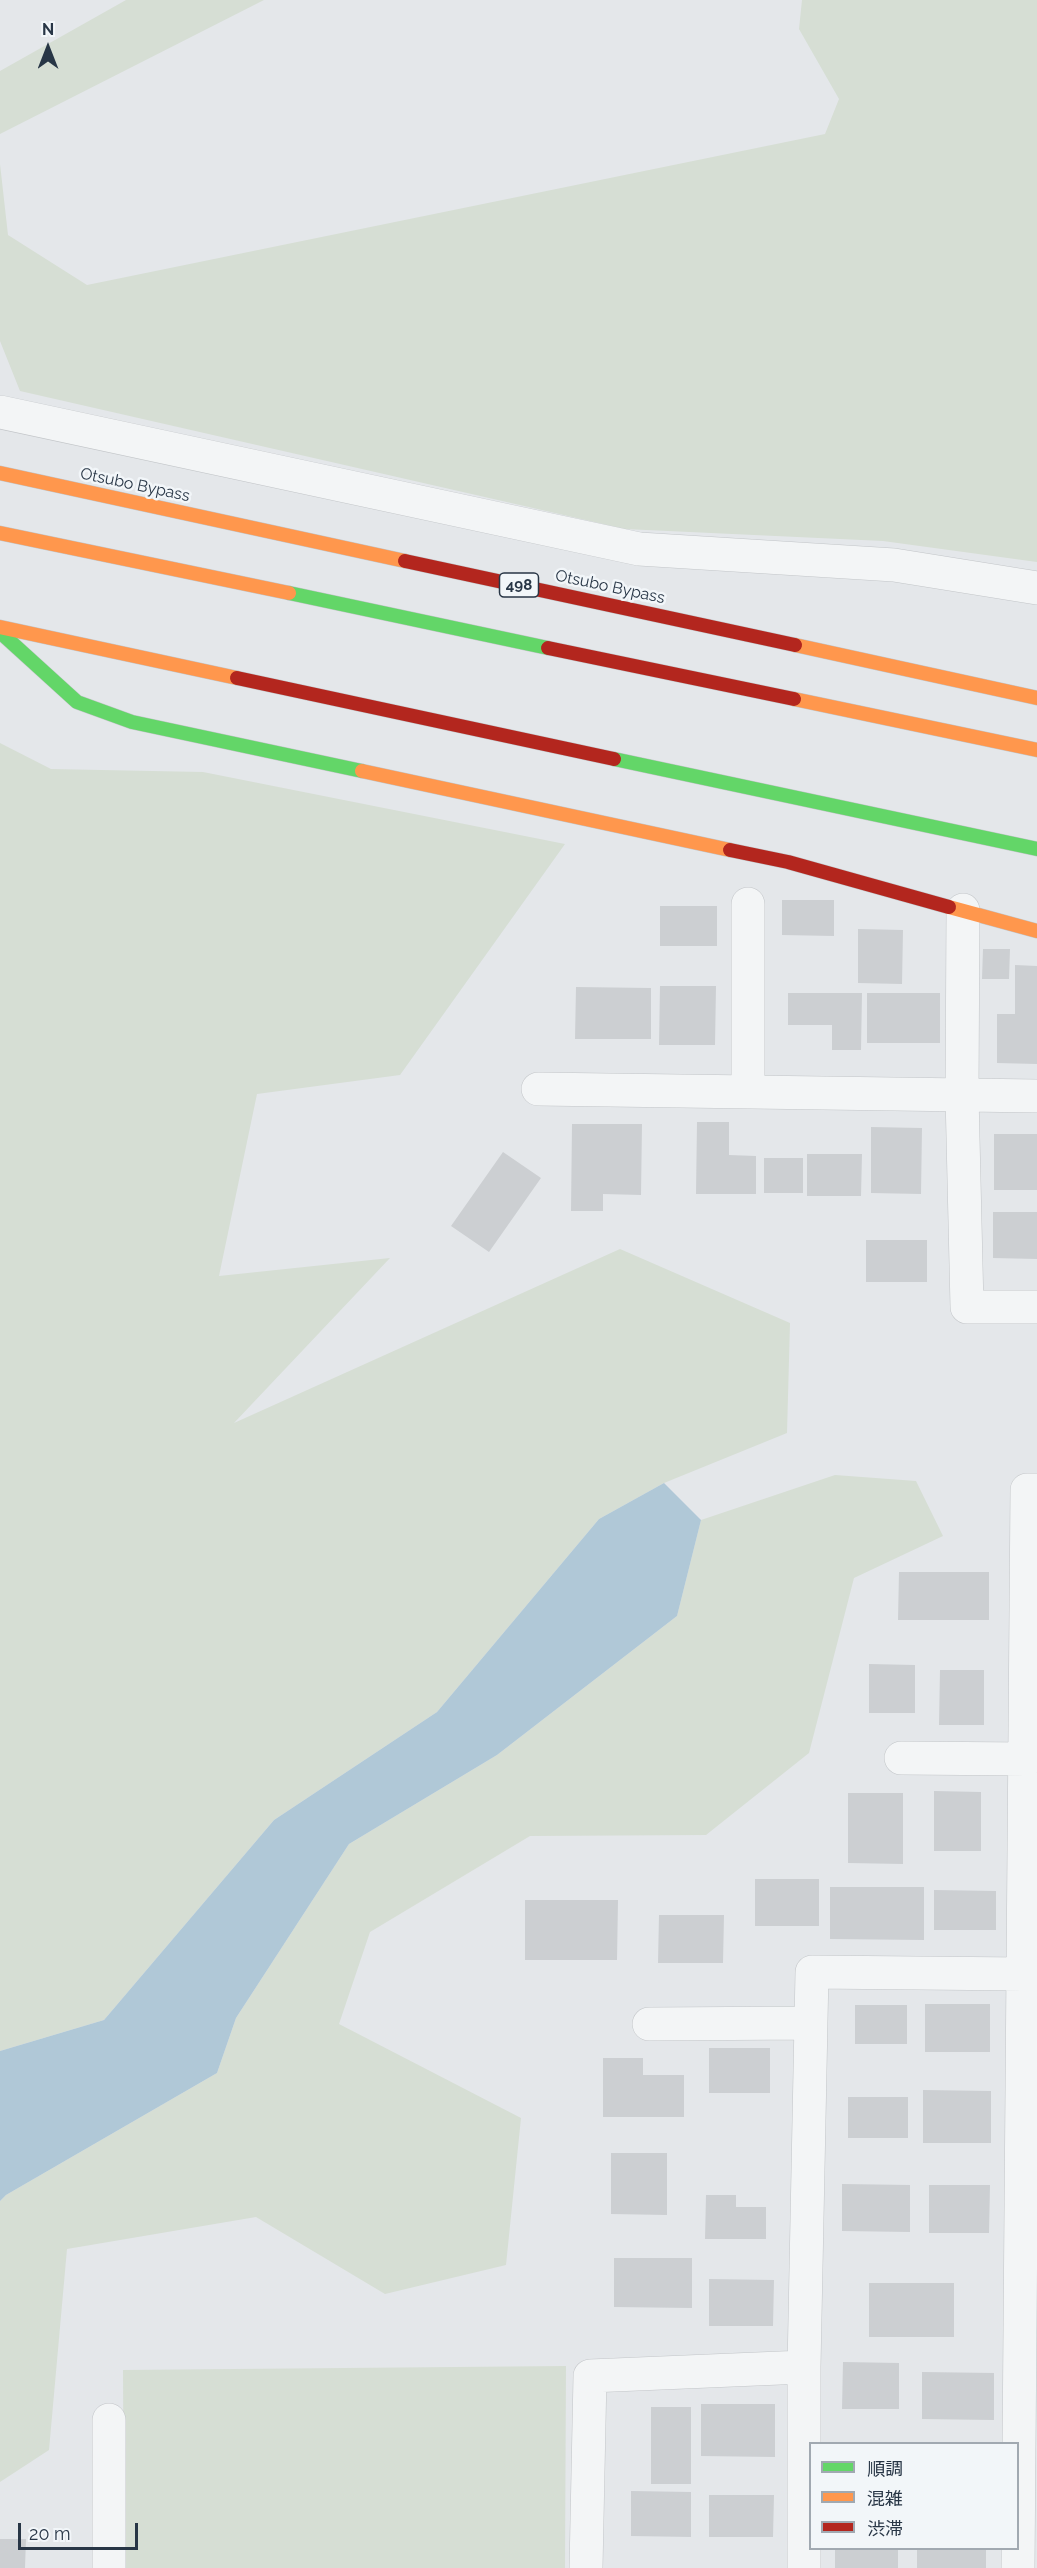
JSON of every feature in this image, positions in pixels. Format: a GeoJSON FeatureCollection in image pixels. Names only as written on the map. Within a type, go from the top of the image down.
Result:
{"type":"FeatureCollection","features":[{"type":"Feature","properties":{"kind":"main road","name":"Otsubo Bypass"},"geometry":{"type":"LineString","coordinates":[[0,473],[1037,698]]}},
{"type":"Feature","properties":{"kind":"main road"},"geometry":{"type":"LineString","coordinates":[[0,533],[1037,750]]}},
{"type":"Feature","properties":{"kind":"main road"},"geometry":{"type":"LineString","coordinates":[[0,627],[1037,849]]}},
{"type":"Feature","properties":{"kind":"main road"},"geometry":{"type":"LineString","coordinates":[[0,632],[76,702],[132,722],[788,862],[1037,932]]}},
{"type":"Feature","properties":{"kind":"street"},"geometry":{"type":"LineString","coordinates":[[0,412],[639,549],[894,565],[1037,588]]}},
{"type":"Feature","properties":{"kind":"street"},"geometry":{"type":"LineString","coordinates":[[748,904],[748,1092]]}},
{"type":"Feature","properties":{"kind":"street"},"geometry":{"type":"LineString","coordinates":[[963,910],[962,1095],[967,1306],[1037,1307]]}},
{"type":"Feature","properties":{"kind":"street"},"geometry":{"type":"LineString","coordinates":[[538,1089],[1037,1096]]}},
{"type":"Feature","properties":{"kind":"street"},"geometry":{"type":"LineString","coordinates":[[1019,2527],[1030,2074],[1023,1974],[1027,1759],[1027,1490],[1037,1490]]}},
{"type":"Feature","properties":{"kind":"street"},"geometry":{"type":"LineString","coordinates":[[901,1758],[1027,1759]]}},
{"type":"Feature","properties":{"kind":"street"},"geometry":{"type":"LineString","coordinates":[[804,2568],[804,2367],[813,1972],[1023,1974]]}},
{"type":"Feature","properties":{"kind":"street"},"geometry":{"type":"LineString","coordinates":[[649,2024],[811,2023]]}},
{"type":"Feature","properties":{"kind":"street"},"geometry":{"type":"LineString","coordinates":[[585,2568],[590,2376],[804,2367]]}},
{"type":"Feature","properties":{"kind":"street"},"geometry":{"type":"LineString","coordinates":[[109,2420],[109,2568]]}},
{"type":"Feature","properties":{"kind":"street"},"geometry":{"type":"LineString","coordinates":[[1018,2550],[1018,2568]]}},
{"type":"Feature","properties":{"kind":"shaded area"},"geometry":{"type":"Polygon","coordinates":[[[126,0],[264,0],[0,134],[0,71],[126,0]]]}},
{"type":"Feature","properties":{"kind":"shaded area"},"geometry":{"type":"Polygon","coordinates":[[[802,0],[1037,0],[1037,562],[883,541],[625,529],[20,391],[0,341],[0,164],[8,235],[87,285],[825,134],[839,99],[799,29],[802,0]]]}},
{"type":"Feature","properties":{"kind":"shaded area"},"geometry":{"type":"Polygon","coordinates":[[[0,743],[51,769],[203,772],[565,844],[400,1075],[257,1094],[219,1276],[390,1258],[234,1423],[620,1249],[790,1323],[787,1433],[664,1483],[599,1519],[437,1712],[274,1820],[104,2020],[0,2051],[0,743]]]}},
{"type":"Feature","properties":{"kind":"shaded area"},"geometry":{"type":"Polygon","coordinates":[[[835,1475],[916,1481],[943,1536],[854,1578],[809,1753],[706,1835],[530,1836],[370,1932],[339,2024],[521,2118],[506,2265],[385,2294],[256,2217],[67,2249],[49,2450],[0,2482],[0,2201],[6,2195],[217,2073],[236,2018],[349,1844],[497,1755],[677,1616],[701,1520],[835,1475]]]}},
{"type":"Feature","properties":{"kind":"shaded area"},"geometry":{"type":"Polygon","coordinates":[[[566,2366],[565,2568],[124,2568],[123,2370],[566,2366]]]}},
{"type":"Feature","properties":{"kind":"water"},"geometry":{"type":"Polygon","coordinates":[[[664,1483],[701,1520],[677,1616],[497,1755],[349,1844],[236,2018],[217,2073],[6,2195],[0,2201],[0,2051],[104,2020],[274,1820],[437,1712],[599,1519],[664,1483]]]}},
{"type":"Feature","properties":{"kind":"building"},"geometry":{"type":"Polygon","coordinates":[[[782,900],[834,900],[834,936],[782,935],[782,900]]]}},
{"type":"Feature","properties":{"kind":"building"},"geometry":{"type":"Polygon","coordinates":[[[660,906],[717,906],[717,946],[660,946],[660,906]]]}},
{"type":"Feature","properties":{"kind":"building"},"geometry":{"type":"Polygon","coordinates":[[[858,929],[903,930],[902,984],[858,983],[858,929]]]}},
{"type":"Feature","properties":{"kind":"building"},"geometry":{"type":"Polygon","coordinates":[[[983,949],[1010,949],[1009,979],[982,979],[983,949]]]}},
{"type":"Feature","properties":{"kind":"building"},"geometry":{"type":"Polygon","coordinates":[[[1015,965],[1037,966],[1037,1064],[997,1063],[997,1014],[1015,1014],[1015,965]]]}},
{"type":"Feature","properties":{"kind":"building"},"geometry":{"type":"Polygon","coordinates":[[[660,986],[716,986],[715,1045],[659,1045],[660,986]]]}},
{"type":"Feature","properties":{"kind":"building"},"geometry":{"type":"Polygon","coordinates":[[[576,987],[651,988],[651,1039],[575,1039],[576,987]]]}},
{"type":"Feature","properties":{"kind":"building"},"geometry":{"type":"Polygon","coordinates":[[[788,993],[862,993],[861,1050],[832,1050],[832,1025],[788,1025],[788,993]]]}},
{"type":"Feature","properties":{"kind":"building"},"geometry":{"type":"Polygon","coordinates":[[[867,993],[940,993],[940,1043],[867,1043],[867,993]]]}},
{"type":"Feature","properties":{"kind":"building"},"geometry":{"type":"Polygon","coordinates":[[[697,1122],[729,1122],[729,1155],[756,1156],[756,1194],[696,1194],[697,1122]]]}},
{"type":"Feature","properties":{"kind":"building"},"geometry":{"type":"Polygon","coordinates":[[[572,1124],[642,1124],[641,1195],[603,1194],[603,1211],[571,1211],[572,1124]]]}},
{"type":"Feature","properties":{"kind":"building"},"geometry":{"type":"Polygon","coordinates":[[[871,1127],[922,1128],[921,1194],[871,1193],[871,1127]]]}},
{"type":"Feature","properties":{"kind":"building"},"geometry":{"type":"Polygon","coordinates":[[[994,1134],[1037,1134],[1037,1190],[994,1190],[994,1134]]]}},
{"type":"Feature","properties":{"kind":"building"},"geometry":{"type":"Polygon","coordinates":[[[503,1152],[541,1178],[489,1252],[451,1226],[503,1152]]]}},
{"type":"Feature","properties":{"kind":"building"},"geometry":{"type":"Polygon","coordinates":[[[807,1154],[862,1154],[861,1196],[807,1196],[807,1154]]]}},
{"type":"Feature","properties":{"kind":"building"},"geometry":{"type":"Polygon","coordinates":[[[764,1158],[803,1158],[803,1193],[764,1193],[764,1158]]]}},
{"type":"Feature","properties":{"kind":"building"},"geometry":{"type":"Polygon","coordinates":[[[993,1212],[1037,1212],[1037,1259],[993,1258],[993,1212]]]}},
{"type":"Feature","properties":{"kind":"building"},"geometry":{"type":"Polygon","coordinates":[[[866,1240],[927,1240],[927,1282],[866,1282],[866,1240]]]}},
{"type":"Feature","properties":{"kind":"building"},"geometry":{"type":"Polygon","coordinates":[[[899,1572],[989,1572],[989,1620],[898,1620],[899,1572]]]}},
{"type":"Feature","properties":{"kind":"building"},"geometry":{"type":"Polygon","coordinates":[[[869,1664],[915,1665],[915,1713],[869,1713],[869,1664]]]}},
{"type":"Feature","properties":{"kind":"building"},"geometry":{"type":"Polygon","coordinates":[[[940,1670],[984,1670],[984,1725],[939,1725],[940,1670]]]}},
{"type":"Feature","properties":{"kind":"building"},"geometry":{"type":"Polygon","coordinates":[[[934,1791],[981,1792],[981,1851],[934,1851],[934,1791]]]}},
{"type":"Feature","properties":{"kind":"building"},"geometry":{"type":"Polygon","coordinates":[[[848,1793],[903,1793],[903,1864],[848,1863],[848,1793]]]}},
{"type":"Feature","properties":{"kind":"building"},"geometry":{"type":"Polygon","coordinates":[[[755,1879],[819,1879],[819,1926],[755,1926],[755,1879]]]}},
{"type":"Feature","properties":{"kind":"building"},"geometry":{"type":"Polygon","coordinates":[[[830,1887],[924,1887],[924,1940],[830,1939],[830,1887]]]}},
{"type":"Feature","properties":{"kind":"building"},"geometry":{"type":"Polygon","coordinates":[[[934,1890],[996,1891],[996,1930],[934,1930],[934,1890]]]}},
{"type":"Feature","properties":{"kind":"building"},"geometry":{"type":"Polygon","coordinates":[[[525,1900],[618,1900],[617,1960],[525,1960],[525,1900]]]}},
{"type":"Feature","properties":{"kind":"building"},"geometry":{"type":"Polygon","coordinates":[[[659,1915],[724,1915],[723,1963],[658,1963],[659,1915]]]}},
{"type":"Feature","properties":{"kind":"building"},"geometry":{"type":"Polygon","coordinates":[[[925,2004],[990,2004],[990,2052],[925,2052],[925,2004]]]}},
{"type":"Feature","properties":{"kind":"building"},"geometry":{"type":"Polygon","coordinates":[[[855,2005],[907,2005],[907,2044],[855,2044],[855,2005]]]}},
{"type":"Feature","properties":{"kind":"building"},"geometry":{"type":"Polygon","coordinates":[[[709,2048],[770,2048],[770,2093],[709,2093],[709,2048]]]}},
{"type":"Feature","properties":{"kind":"building"},"geometry":{"type":"Polygon","coordinates":[[[603,2058],[643,2058],[643,2075],[684,2075],[684,2117],[603,2117],[603,2058]]]}},
{"type":"Feature","properties":{"kind":"building"},"geometry":{"type":"Polygon","coordinates":[[[923,2090],[991,2091],[991,2143],[923,2143],[923,2090]]]}},
{"type":"Feature","properties":{"kind":"building"},"geometry":{"type":"Polygon","coordinates":[[[848,2097],[908,2097],[908,2138],[848,2138],[848,2097]]]}},
{"type":"Feature","properties":{"kind":"building"},"geometry":{"type":"Polygon","coordinates":[[[611,2153],[667,2153],[667,2215],[611,2214],[611,2153]]]}},
{"type":"Feature","properties":{"kind":"building"},"geometry":{"type":"Polygon","coordinates":[[[842,2184],[910,2185],[910,2232],[842,2231],[842,2184]]]}},
{"type":"Feature","properties":{"kind":"building"},"geometry":{"type":"Polygon","coordinates":[[[929,2185],[990,2185],[989,2233],[929,2233],[929,2185]]]}},
{"type":"Feature","properties":{"kind":"building"},"geometry":{"type":"Polygon","coordinates":[[[706,2195],[736,2195],[736,2207],[766,2207],[766,2239],[705,2239],[706,2195]]]}},
{"type":"Feature","properties":{"kind":"building"},"geometry":{"type":"Polygon","coordinates":[[[614,2258],[692,2258],[692,2308],[614,2307],[614,2258]]]}},
{"type":"Feature","properties":{"kind":"building"},"geometry":{"type":"Polygon","coordinates":[[[709,2279],[774,2280],[773,2326],[709,2326],[709,2279]]]}},
{"type":"Feature","properties":{"kind":"building"},"geometry":{"type":"Polygon","coordinates":[[[869,2283],[954,2283],[954,2337],[869,2337],[869,2283]]]}},
{"type":"Feature","properties":{"kind":"building"},"geometry":{"type":"Polygon","coordinates":[[[843,2362],[899,2363],[899,2409],[842,2409],[843,2362]]]}},
{"type":"Feature","properties":{"kind":"building"},"geometry":{"type":"Polygon","coordinates":[[[922,2372],[994,2373],[994,2420],[922,2419],[922,2372]]]}},
{"type":"Feature","properties":{"kind":"building"},"geometry":{"type":"Polygon","coordinates":[[[701,2404],[775,2404],[775,2457],[701,2456],[701,2404]]]}},
{"type":"Feature","properties":{"kind":"building"},"geometry":{"type":"Polygon","coordinates":[[[651,2407],[691,2407],[691,2484],[651,2484],[651,2407]]]}},
{"type":"Feature","properties":{"kind":"building"},"geometry":{"type":"Polygon","coordinates":[[[631,2491],[691,2492],[691,2537],[631,2536],[631,2491]]]}},
{"type":"Feature","properties":{"kind":"building"},"geometry":{"type":"Polygon","coordinates":[[[709,2495],[774,2495],[773,2537],[709,2537],[709,2495]]]}},
{"type":"Feature","properties":{"kind":"building"},"geometry":{"type":"Polygon","coordinates":[[[0,2539],[26,2539],[25,2568],[0,2568],[0,2539]]]}},
{"type":"Feature","properties":{"kind":"building"},"geometry":{"type":"Polygon","coordinates":[[[835,2550],[898,2550],[898,2568],[835,2568],[835,2550]]]}},
{"type":"Feature","properties":{"kind":"building"},"geometry":{"type":"Polygon","coordinates":[[[917,2550],[986,2550],[986,2568],[917,2568],[917,2550]]]}},
{"type":"Feature","properties":{"kind":"traffic: fast"},"geometry":{"type":"LineString","coordinates":[[289,593],[548,648]]}},
{"type":"Feature","properties":{"kind":"traffic: fast"},"geometry":{"type":"LineString","coordinates":[[0,632],[77,702],[132,722],[362,771]]}},
{"type":"Feature","properties":{"kind":"traffic: fast"},"geometry":{"type":"LineString","coordinates":[[614,759],[1037,849]]}},
{"type":"Feature","properties":{"kind":"traffic: slow"},"geometry":{"type":"LineString","coordinates":[[0,473],[405,561]]}},
{"type":"Feature","properties":{"kind":"traffic: slow"},"geometry":{"type":"LineString","coordinates":[[0,533],[289,593]]}},
{"type":"Feature","properties":{"kind":"traffic: slow"},"geometry":{"type":"LineString","coordinates":[[0,627],[237,678]]}},
{"type":"Feature","properties":{"kind":"traffic: slow"},"geometry":{"type":"LineString","coordinates":[[795,645],[1037,698]]}},
{"type":"Feature","properties":{"kind":"traffic: slow"},"geometry":{"type":"LineString","coordinates":[[794,699],[1037,750]]}},
{"type":"Feature","properties":{"kind":"traffic: slow"},"geometry":{"type":"LineString","coordinates":[[362,771],[730,850]]}},
{"type":"Feature","properties":{"kind":"traffic: slow"},"geometry":{"type":"LineString","coordinates":[[949,907],[1037,931]]}},
{"type":"Feature","properties":{"kind":"traffic: jam"},"geometry":{"type":"LineString","coordinates":[[405,561],[795,645]]}},
{"type":"Feature","properties":{"kind":"traffic: jam"},"geometry":{"type":"LineString","coordinates":[[548,648],[794,699]]}},
{"type":"Feature","properties":{"kind":"traffic: jam"},"geometry":{"type":"LineString","coordinates":[[237,678],[614,759]]}},
{"type":"Feature","properties":{"kind":"traffic: jam"},"geometry":{"type":"LineString","coordinates":[[730,850],[788,862],[949,907]]}}]}
